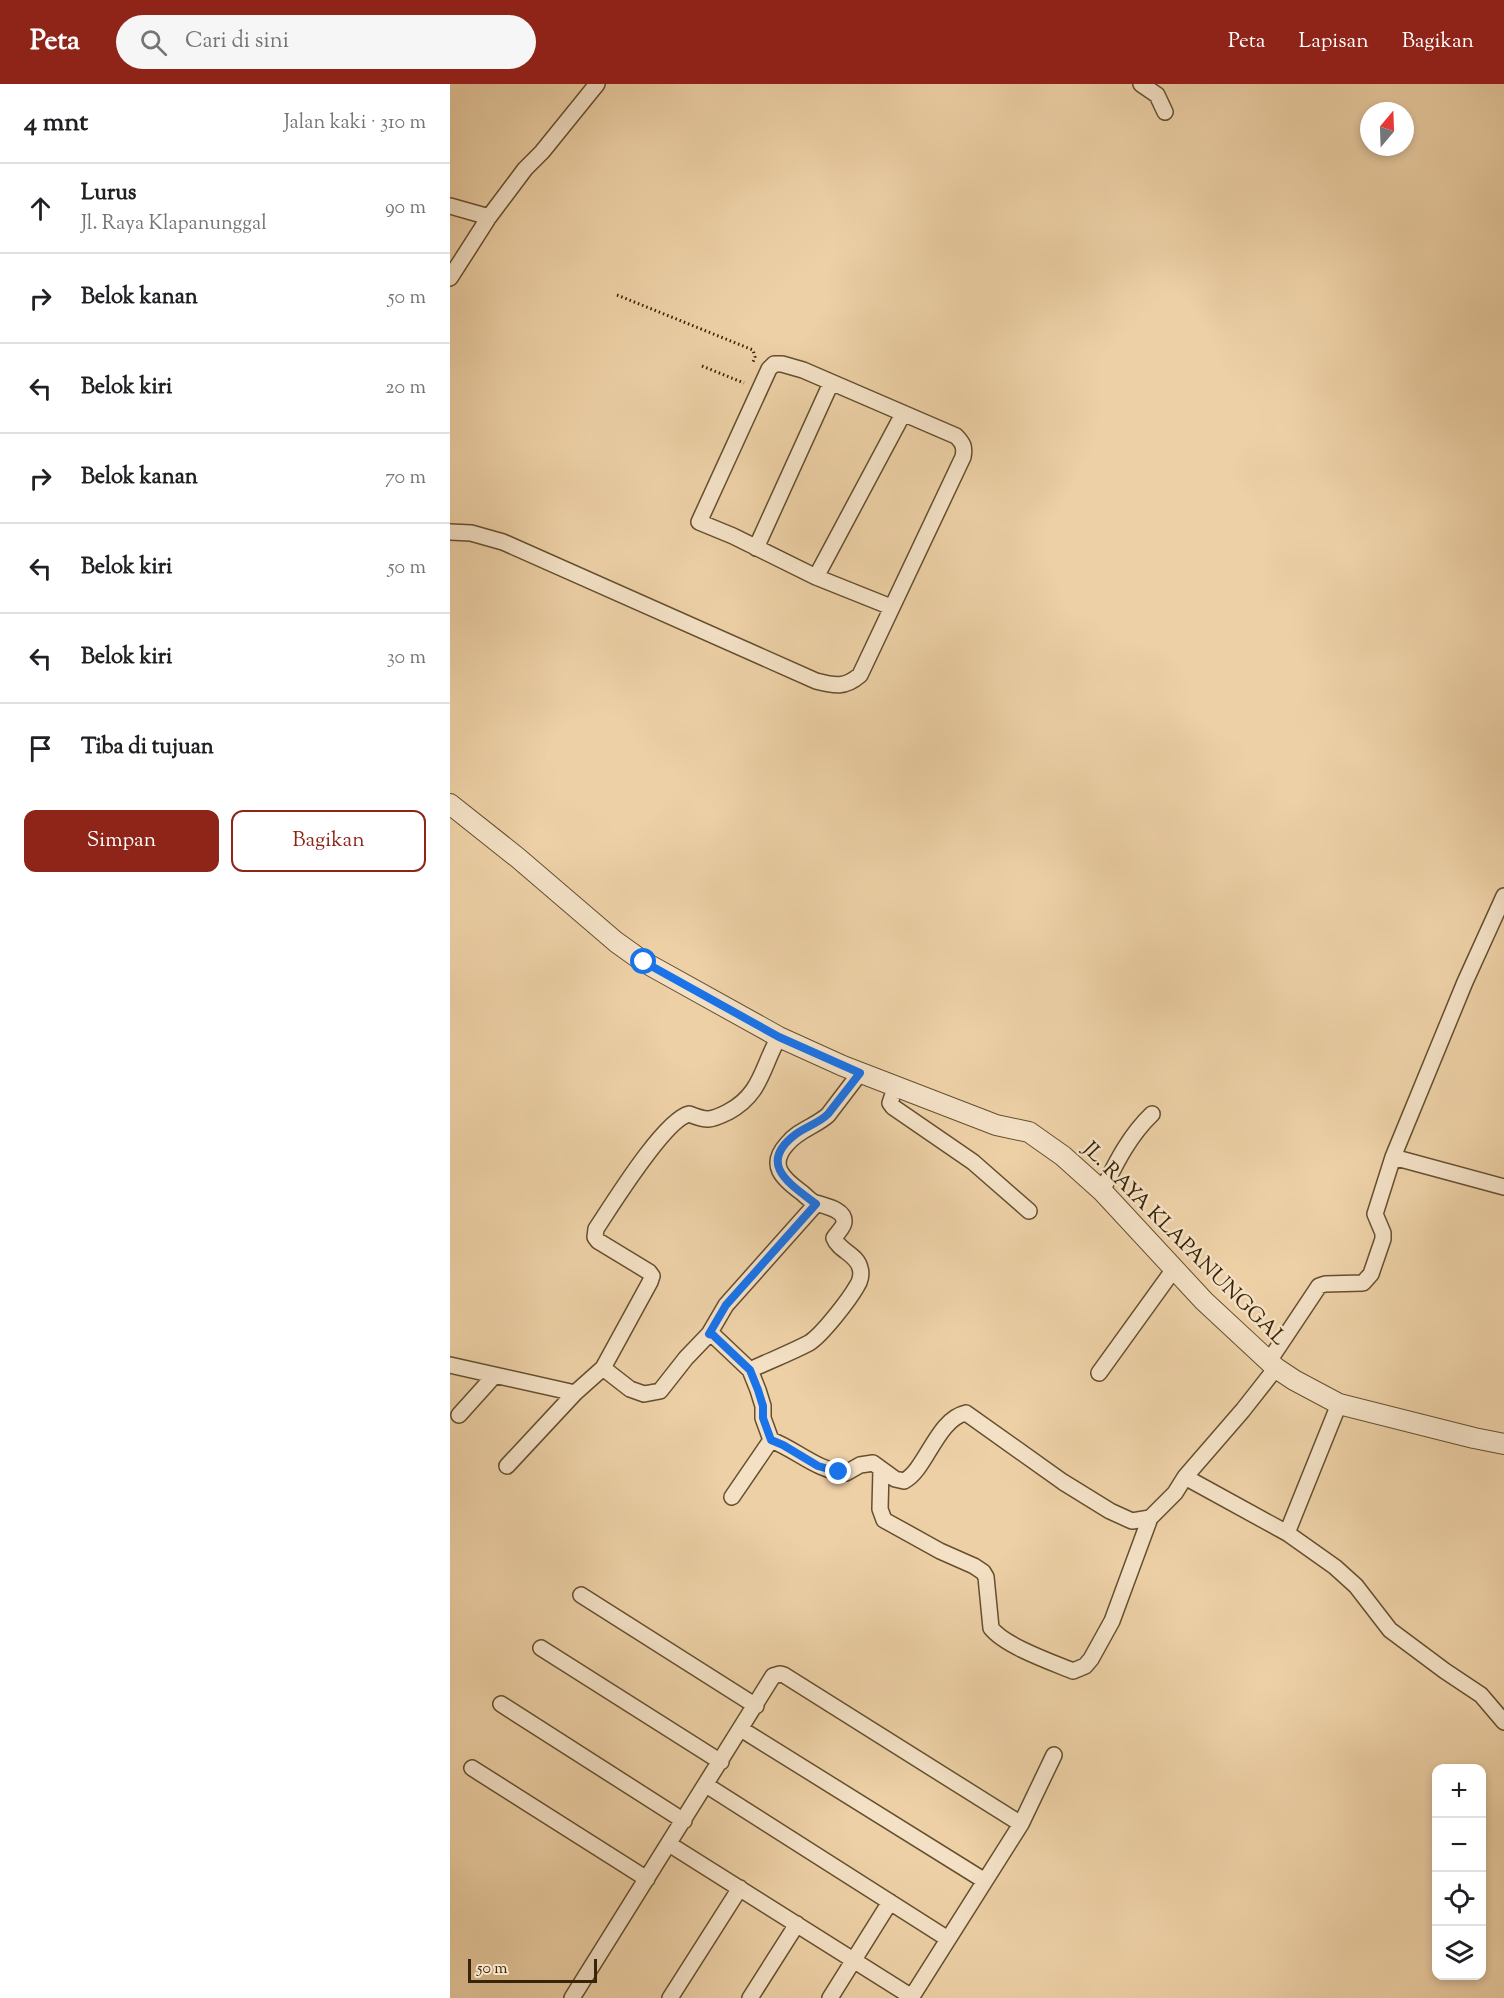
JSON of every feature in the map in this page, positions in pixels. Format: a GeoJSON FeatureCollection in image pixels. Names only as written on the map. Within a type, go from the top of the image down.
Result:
{"type":"FeatureCollection","features":[{"type":"Feature","properties":{"kind":"street"},"geometry":{"type":"LineString","coordinates":[[450,278],[489,217],[525,169],[542,152],[597,84]]}},
{"type":"Feature","properties":{"kind":"street"},"geometry":{"type":"LineString","coordinates":[[1141,84],[1157,95],[1165,112]]}},
{"type":"Feature","properties":{"kind":"street"},"geometry":{"type":"LineString","coordinates":[[450,206],[489,217]]}},
{"type":"Feature","properties":{"kind":"street"},"geometry":{"type":"LineString","coordinates":[[450,532],[471,533],[503,542],[816,681],[834,685],[850,684],[860,675],[963,457],[964,450],[956,436],[803,370],[782,364],[774,364],[770,369],[699,522],[816,577],[891,607]]}},
{"type":"Feature","properties":{"kind":"street"},"geometry":{"type":"LineString","coordinates":[[756,548],[831,383]]}},
{"type":"Feature","properties":{"kind":"street"},"geometry":{"type":"LineString","coordinates":[[816,577],[903,414]]}},
{"type":"Feature","properties":{"kind":"street","name":"JL. RAYA KLAPANUNGGAL"},"geometry":{"type":"LineString","coordinates":[[450,804],[518,858],[616,942],[644,962],[779,1037],[860,1073],[996,1125],[1029,1132],[1063,1156],[1102,1191],[1227,1324],[1294,1380],[1339,1404],[1504,1444]]}},
{"type":"Feature","properties":{"kind":"street"},"geometry":{"type":"LineString","coordinates":[[881,1468],[880,1509],[884,1520],[984,1572],[991,1628],[996,1635],[1073,1671],[1085,1666],[1112,1621],[1150,1518],[1175,1493],[1185,1477],[1244,1410],[1319,1286],[1357,1284],[1367,1280],[1383,1239],[1383,1233],[1375,1214],[1393,1157],[1465,981],[1504,896]]}},
{"type":"Feature","properties":{"kind":"street"},"geometry":{"type":"LineString","coordinates":[[507,1466],[575,1393],[603,1368],[650,1282],[652,1276],[649,1272],[598,1241],[595,1237],[596,1229],[658,1141],[677,1119],[689,1114],[706,1120],[734,1108],[750,1096],[779,1037]]}},
{"type":"Feature","properties":{"kind":"street"},"geometry":{"type":"LineString","coordinates":[[750,1370],[810,1342],[822,1332],[858,1285],[860,1266],[856,1260],[836,1245],[834,1238],[843,1226],[842,1215],[827,1205],[816,1204],[787,1182],[778,1169],[778,1158],[785,1145],[796,1134],[822,1120],[828,1114],[860,1073]]}},
{"type":"Feature","properties":{"kind":"street"},"geometry":{"type":"LineString","coordinates":[[904,1090],[894,1091],[890,1104],[893,1107],[965,1156],[1029,1211]]}},
{"type":"Feature","properties":{"kind":"street"},"geometry":{"type":"LineString","coordinates":[[1102,1191],[1131,1137],[1152,1114]]}},
{"type":"Feature","properties":{"kind":"street"},"geometry":{"type":"LineString","coordinates":[[1393,1157],[1504,1187]]}},
{"type":"Feature","properties":{"kind":"street"},"geometry":{"type":"LineString","coordinates":[[603,1368],[630,1389],[644,1394],[660,1391],[709,1334],[726,1305],[816,1204]]}},
{"type":"Feature","properties":{"kind":"street"},"geometry":{"type":"LineString","coordinates":[[1100,1373],[1174,1269]]}},
{"type":"Feature","properties":{"kind":"street"},"geometry":{"type":"LineString","coordinates":[[709,1334],[713,1335],[750,1370],[763,1406],[763,1418],[771,1440],[818,1466],[839,1472],[849,1472],[860,1465],[873,1463],[895,1479],[904,1481],[908,1479],[938,1437],[959,1415],[966,1413],[1063,1482],[1110,1511],[1132,1521],[1150,1518]]}},
{"type":"Feature","properties":{"kind":"street"},"geometry":{"type":"LineString","coordinates":[[450,1365],[575,1393]]}},
{"type":"Feature","properties":{"kind":"street"},"geometry":{"type":"LineString","coordinates":[[459,1415],[495,1375]]}},
{"type":"Feature","properties":{"kind":"street"},"geometry":{"type":"LineString","coordinates":[[1287,1533],[1339,1404]]}},
{"type":"Feature","properties":{"kind":"street"},"geometry":{"type":"LineString","coordinates":[[732,1497],[771,1440]]}},
{"type":"Feature","properties":{"kind":"street"},"geometry":{"type":"LineString","coordinates":[[1185,1477],[1287,1533],[1350,1580],[1390,1630],[1444,1671],[1481,1695],[1504,1722]]}},
{"type":"Feature","properties":{"kind":"street"},"geometry":{"type":"LineString","coordinates":[[581,1595],[756,1706]]}},
{"type":"Feature","properties":{"kind":"street"},"geometry":{"type":"LineString","coordinates":[[541,1648],[721,1762]]}},
{"type":"Feature","properties":{"kind":"street"},"geometry":{"type":"LineString","coordinates":[[573,1998],[773,1676],[784,1675],[1021,1824]]}},
{"type":"Feature","properties":{"kind":"street"},"geometry":{"type":"LineString","coordinates":[[501,1704],[684,1821]]}},
{"type":"Feature","properties":{"kind":"street"},"geometry":{"type":"LineString","coordinates":[[741,1729],[985,1881]]}},
{"type":"Feature","properties":{"kind":"street"},"geometry":{"type":"LineString","coordinates":[[669,1844],[911,1997],[1021,1824],[1054,1755]]}},
{"type":"Feature","properties":{"kind":"street"},"geometry":{"type":"LineString","coordinates":[[472,1768],[647,1879]]}},
{"type":"Feature","properties":{"kind":"street"},"geometry":{"type":"LineString","coordinates":[[706,1785],[948,1939]]}},
{"type":"Feature","properties":{"kind":"street"},"geometry":{"type":"LineString","coordinates":[[670,1998],[740,1888]]}},
{"type":"Feature","properties":{"kind":"street"},"geometry":{"type":"LineString","coordinates":[[830,1998],[890,1902]]}},
{"type":"Feature","properties":{"kind":"street"},"geometry":{"type":"LineString","coordinates":[[750,1998],[797,1924]]}},
{"type":"Feature","properties":{"kind":"path"},"geometry":{"type":"LineString","coordinates":[[617,295],[753,350],[755,357],[752,366]]}},
{"type":"Feature","properties":{"kind":"path"},"geometry":{"type":"LineString","coordinates":[[702,366],[745,384],[748,375]]}},
{"type":"Feature","properties":{"kind":"route"},"geometry":{"type":"LineString","coordinates":[[644,962],[779,1037],[860,1073],[822,1120],[796,1134],[785,1145],[778,1158],[778,1169],[787,1182],[816,1204],[726,1305],[709,1334],[713,1335],[750,1370],[763,1406],[763,1418],[771,1440],[794,1450],[818,1466],[839,1472]]}}]}
